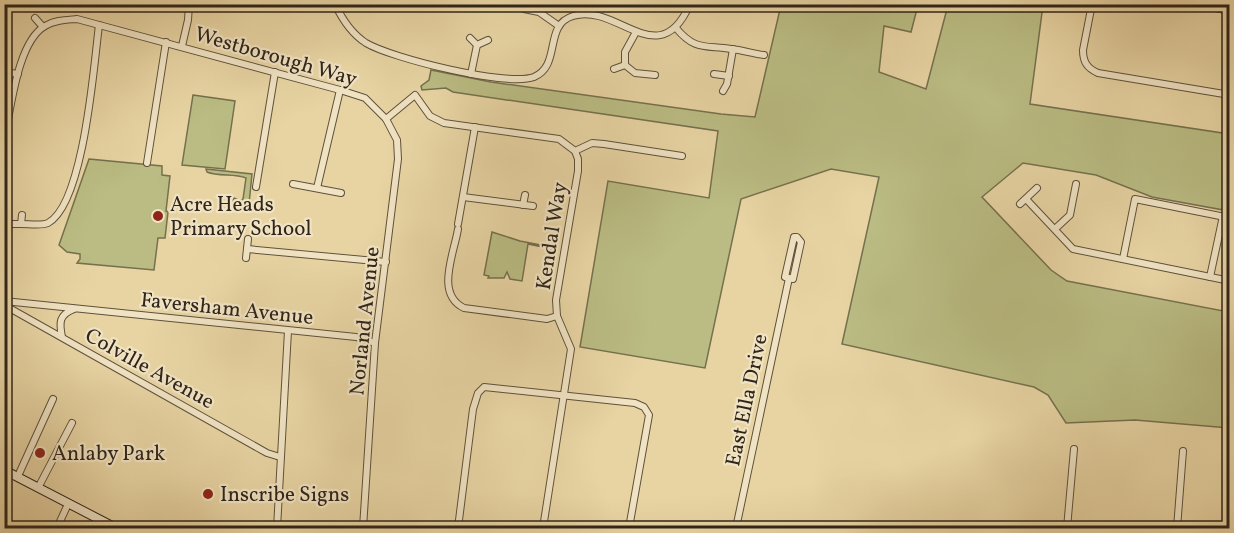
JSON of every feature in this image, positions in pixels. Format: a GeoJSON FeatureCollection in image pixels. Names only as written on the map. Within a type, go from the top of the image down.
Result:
{"type":"FeatureCollection","features":[{"type":"Feature","properties":{"kind":"main road"},"geometry":{"type":"LineString","coordinates":[[4,470],[116,528]]}},
{"type":"Feature","properties":{"kind":"street"},"geometry":{"type":"LineString","coordinates":[[182,46],[189,4]]}},
{"type":"Feature","properties":{"kind":"street"},"geometry":{"type":"LineString","coordinates":[[335,4],[350,29],[365,42],[384,52],[471,74],[522,79],[534,77],[543,71],[549,62],[559,26],[573,16],[583,14],[595,16],[649,36],[660,35],[676,28],[684,19],[690,4]]}},
{"type":"Feature","properties":{"kind":"street"},"geometry":{"type":"LineString","coordinates":[[517,4],[524,9],[539,12],[559,26]]}},
{"type":"Feature","properties":{"kind":"street"},"geometry":{"type":"LineString","coordinates":[[1092,4],[1083,50],[1083,58],[1091,70],[1230,95]]}},
{"type":"Feature","properties":{"kind":"street"},"geometry":{"type":"LineString","coordinates":[[1197,4],[1230,11]]}},
{"type":"Feature","properties":{"kind":"street"},"geometry":{"type":"LineString","coordinates":[[4,140],[18,75],[27,46],[43,27],[35,18]]}},
{"type":"Feature","properties":{"kind":"street","name":"Westborough Way"},"geometry":{"type":"LineString","coordinates":[[43,27],[56,21],[77,19],[182,46],[365,98],[386,119]]}},
{"type":"Feature","properties":{"kind":"street"},"geometry":{"type":"LineString","coordinates":[[12,224],[47,224],[58,216],[66,200],[81,157],[90,106],[99,25]]}},
{"type":"Feature","properties":{"kind":"street"},"geometry":{"type":"LineString","coordinates":[[676,28],[690,42],[700,47],[733,49],[764,55]]}},
{"type":"Feature","properties":{"kind":"street"},"geometry":{"type":"LineString","coordinates":[[625,65],[625,52],[636,32]]}},
{"type":"Feature","properties":{"kind":"street"},"geometry":{"type":"LineString","coordinates":[[470,38],[477,45]]}},
{"type":"Feature","properties":{"kind":"street"},"geometry":{"type":"LineString","coordinates":[[477,45],[488,40]]}},
{"type":"Feature","properties":{"kind":"street"},"geometry":{"type":"LineString","coordinates":[[147,163],[166,42]]}},
{"type":"Feature","properties":{"kind":"street"},"geometry":{"type":"LineString","coordinates":[[471,74],[477,45]]}},
{"type":"Feature","properties":{"kind":"street"},"geometry":{"type":"LineString","coordinates":[[723,91],[729,76],[733,49]]}},
{"type":"Feature","properties":{"kind":"street"},"geometry":{"type":"LineString","coordinates":[[614,69],[625,65]]}},
{"type":"Feature","properties":{"kind":"street"},"geometry":{"type":"LineString","coordinates":[[625,65],[635,73],[655,75]]}},
{"type":"Feature","properties":{"kind":"street"},"geometry":{"type":"LineString","coordinates":[[4,72],[18,75]]}},
{"type":"Feature","properties":{"kind":"street"},"geometry":{"type":"LineString","coordinates":[[256,187],[275,72]]}},
{"type":"Feature","properties":{"kind":"street"},"geometry":{"type":"LineString","coordinates":[[714,74],[729,76]]}},
{"type":"Feature","properties":{"kind":"street"},"geometry":{"type":"LineString","coordinates":[[317,188],[340,90]]}},
{"type":"Feature","properties":{"kind":"street"},"geometry":{"type":"LineString","coordinates":[[386,119],[416,95],[430,116],[444,123],[559,139],[574,151],[592,143],[682,156]]}},
{"type":"Feature","properties":{"kind":"street","name":"Norland Avenue"},"geometry":{"type":"LineString","coordinates":[[363,528],[375,343],[398,159],[397,141],[386,119]]}},
{"type":"Feature","properties":{"kind":"street"},"geometry":{"type":"LineString","coordinates":[[475,127],[447,289],[451,299],[464,308],[547,319],[557,316]]}},
{"type":"Feature","properties":{"kind":"street","name":"Kendal Way"},"geometry":{"type":"LineString","coordinates":[[543,528],[572,349],[557,316],[556,300],[578,171],[578,159],[574,151]]}},
{"type":"Feature","properties":{"kind":"street"},"geometry":{"type":"LineString","coordinates":[[149,153],[158,155]]}},
{"type":"Feature","properties":{"kind":"street"},"geometry":{"type":"LineString","coordinates":[[258,177],[266,179]]}},
{"type":"Feature","properties":{"kind":"street"},"geometry":{"type":"LineString","coordinates":[[293,184],[341,193]]}},
{"type":"Feature","properties":{"kind":"street"},"geometry":{"type":"LineString","coordinates":[[1054,230],[1070,215],[1076,184]]}},
{"type":"Feature","properties":{"kind":"street"},"geometry":{"type":"LineString","coordinates":[[1020,204],[1037,188]]}},
{"type":"Feature","properties":{"kind":"street"},"geometry":{"type":"LineString","coordinates":[[523,205],[525,195]]}},
{"type":"Feature","properties":{"kind":"street"},"geometry":{"type":"LineString","coordinates":[[463,197],[533,206]]}},
{"type":"Feature","properties":{"kind":"street"},"geometry":{"type":"LineString","coordinates":[[1026,199],[1073,249],[1230,281]]}},
{"type":"Feature","properties":{"kind":"street"},"geometry":{"type":"LineString","coordinates":[[1123,260],[1135,199],[1226,217],[1210,277]]}},
{"type":"Feature","properties":{"kind":"street"},"geometry":{"type":"LineString","coordinates":[[21,224],[22,214]]}},
{"type":"Feature","properties":{"kind":"street","name":"East Ella Drive"},"geometry":{"type":"LineString","coordinates":[[797,237],[801,242],[793,279],[789,278],[785,277],[792,240],[797,237]]}},
{"type":"Feature","properties":{"kind":"street"},"geometry":{"type":"LineString","coordinates":[[456,238],[465,240]]}},
{"type":"Feature","properties":{"kind":"street"},"geometry":{"type":"LineString","coordinates":[[246,258],[248,239]]}},
{"type":"Feature","properties":{"kind":"street"},"geometry":{"type":"LineString","coordinates":[[247,249],[386,262]]}},
{"type":"Feature","properties":{"kind":"street","name":"East Ella Drive"},"geometry":{"type":"LineString","coordinates":[[736,528],[789,278]]}},
{"type":"Feature","properties":{"kind":"street","name":"Faversham Avenue"},"geometry":{"type":"LineString","coordinates":[[4,303],[356,337],[375,343]]}},
{"type":"Feature","properties":{"kind":"street","name":"Colville Avenue"},"geometry":{"type":"LineString","coordinates":[[4,303],[267,453],[280,457]]}},
{"type":"Feature","properties":{"kind":"street"},"geometry":{"type":"LineString","coordinates":[[62,337],[61,320],[65,313],[74,309]]}},
{"type":"Feature","properties":{"kind":"street"},"geometry":{"type":"LineString","coordinates":[[277,528],[288,331]]}},
{"type":"Feature","properties":{"kind":"street"},"geometry":{"type":"LineString","coordinates":[[458,528],[473,409],[478,393],[484,387],[635,403],[644,407],[649,415],[629,528]]}},
{"type":"Feature","properties":{"kind":"street"},"geometry":{"type":"LineString","coordinates":[[18,477],[53,399]]}},
{"type":"Feature","properties":{"kind":"street"},"geometry":{"type":"LineString","coordinates":[[38,488],[72,423]]}},
{"type":"Feature","properties":{"kind":"street"},"geometry":{"type":"LineString","coordinates":[[1067,528],[1074,449]]}},
{"type":"Feature","properties":{"kind":"street"},"geometry":{"type":"LineString","coordinates":[[1177,528],[1184,451]]}},
{"type":"Feature","properties":{"kind":"street"},"geometry":{"type":"LineString","coordinates":[[57,528],[68,504]]}},
{"type":"Feature","properties":{"kind":"green space"},"geometry":{"type":"Polygon","coordinates":[[[781,5],[918,5],[911,32],[884,26],[879,72],[926,89],[948,5],[1043,5],[1030,104],[1229,134],[1229,211],[1152,197],[1096,175],[1023,163],[982,197],[1051,270],[1067,281],[1229,312],[1229,428],[1135,420],[1066,423],[1048,395],[1034,387],[842,344],[879,177],[831,169],[741,199],[705,368],[580,347],[608,181],[709,198],[718,131],[453,92],[446,88],[422,90],[421,86],[429,80],[431,70],[491,82],[755,117],[781,5]]]}},
{"type":"Feature","properties":{"kind":"green space"},"geometry":{"type":"Polygon","coordinates":[[[193,95],[235,101],[225,169],[182,165],[193,95]]]}},
{"type":"Feature","properties":{"kind":"green space"},"geometry":{"type":"Polygon","coordinates":[[[89,159],[162,166],[162,175],[170,176],[165,238],[158,238],[154,270],[77,263],[80,254],[67,252],[59,245],[89,159]]]}},
{"type":"Feature","properties":{"kind":"green space"},"geometry":{"type":"Polygon","coordinates":[[[206,169],[252,174],[249,204],[233,202],[234,198],[241,201],[243,199],[246,178],[207,172],[206,169]]]}},
{"type":"Feature","properties":{"kind":"green space"},"geometry":{"type":"Polygon","coordinates":[[[492,232],[520,241],[557,248],[557,250],[528,244],[522,281],[510,279],[507,272],[504,278],[488,278],[489,276],[484,275],[492,232]]]}},
{"type":"Feature","properties":{"kind":"place","name":"Acre Heads Primary School"},"geometry":{"type":"Point","coordinates":[158,216]}},
{"type":"Feature","properties":{"kind":"place","name":"Anlaby Park"},"geometry":{"type":"Point","coordinates":[40,453]}},
{"type":"Feature","properties":{"kind":"place","name":"Inscribe Signs"},"geometry":{"type":"Point","coordinates":[208,494]}}]}
